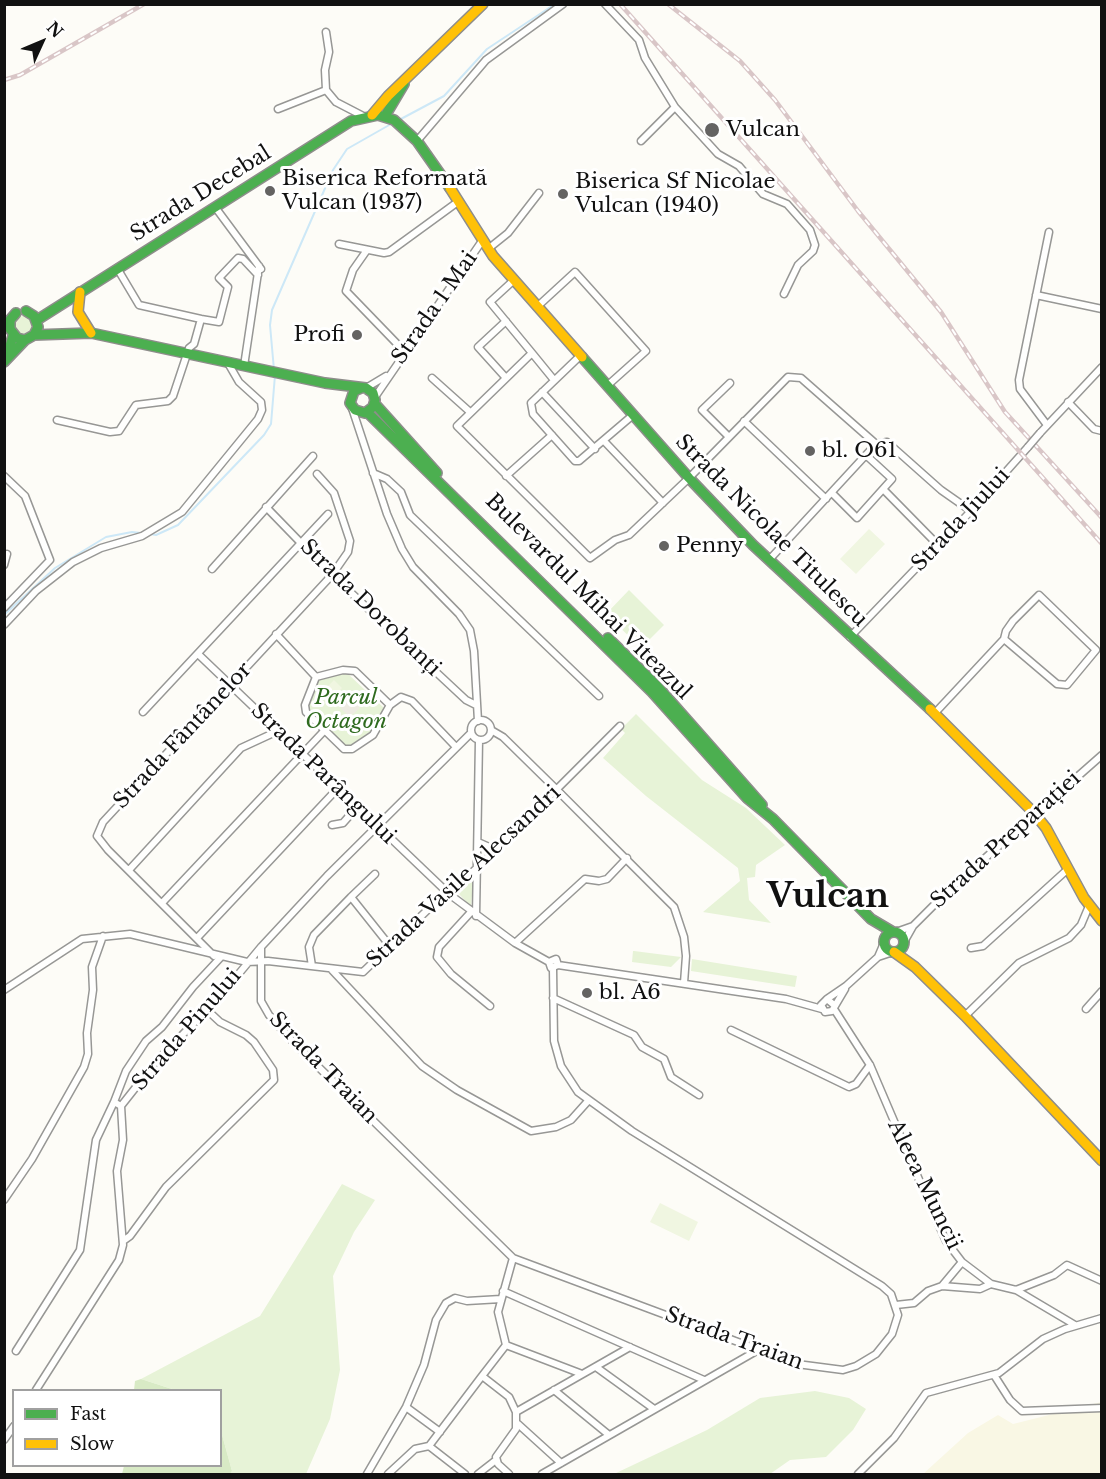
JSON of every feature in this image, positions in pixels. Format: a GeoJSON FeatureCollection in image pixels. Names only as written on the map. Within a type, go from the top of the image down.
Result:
{"type":"FeatureCollection","features":[{"type":"Feature","properties":{"kind":"main road"},"geometry":{"type":"LineString","coordinates":[[367,116],[483,4]]}},
{"type":"Feature","properties":{"kind":"main road"},"geometry":{"type":"LineString","coordinates":[[367,116],[393,119],[406,80]]}},
{"type":"Feature","properties":{"kind":"main road","name":"Strada Decebal"},"geometry":{"type":"LineString","coordinates":[[37,321],[52,308],[344,125],[367,116]]}},
{"type":"Feature","properties":{"kind":"main road","name":"Strada Nicolae Titulescu"},"geometry":{"type":"LineString","coordinates":[[393,119],[417,141],[459,200],[485,245],[689,478],[769,560],[934,714],[1034,813],[1046,828],[1089,906],[1101,921]]}},
{"type":"Feature","properties":{"kind":"main road"},"geometry":{"type":"LineString","coordinates":[[80,292],[78,312],[91,333]]}},
{"type":"Feature","properties":{"kind":"main road","name":"Strada Decebal"},"geometry":{"type":"LineString","coordinates":[[26,311],[52,308]]}},
{"type":"Feature","properties":{"kind":"main road"},"geometry":{"type":"LineString","coordinates":[[4,314],[26,311],[37,321],[68,332]]}},
{"type":"Feature","properties":{"kind":"main road"},"geometry":{"type":"LineString","coordinates":[[5,362],[13,336],[7,323],[16,313]]}},
{"type":"Feature","properties":{"kind":"main road"},"geometry":{"type":"LineString","coordinates":[[34,335],[37,321]]}},
{"type":"Feature","properties":{"kind":"main road"},"geometry":{"type":"LineString","coordinates":[[5,362],[25,340],[34,335],[68,332],[91,333],[325,383],[363,388]]}},
{"type":"Feature","properties":{"kind":"main road"},"geometry":{"type":"LineString","coordinates":[[13,336],[25,340]]}},
{"type":"Feature","properties":{"kind":"main road"},"geometry":{"type":"LineString","coordinates":[[325,383],[351,405],[354,392],[363,388]]}},
{"type":"Feature","properties":{"kind":"main road","name":"Bulevardul Mihai Viteazul"},"geometry":{"type":"LineString","coordinates":[[363,388],[442,479],[657,686],[773,819],[871,919],[884,942]]}},
{"type":"Feature","properties":{"kind":"main road"},"geometry":{"type":"LineString","coordinates":[[365,413],[375,400]]}},
{"type":"Feature","properties":{"kind":"main road","name":"Bulevardul Mihai Viteazul"},"geometry":{"type":"LineString","coordinates":[[351,405],[365,413],[652,692],[747,798],[773,819]]}},
{"type":"Feature","properties":{"kind":"main road","name":"Bulevardul Mihai Viteazul"},"geometry":{"type":"LineString","coordinates":[[871,919],[894,932]]}},
{"type":"Feature","properties":{"kind":"main road"},"geometry":{"type":"LineString","coordinates":[[915,967],[902,936],[894,932],[887,934],[884,942],[915,967],[965,1016],[1101,1161]]}},
{"type":"Feature","properties":{"kind":"main road"},"geometry":{"type":"LineString","coordinates":[[894,952],[904,943]]}},
{"type":"Feature","properties":{"kind":"street"},"geometry":{"type":"LineString","coordinates":[[417,141],[491,54],[564,4]]}},
{"type":"Feature","properties":{"kind":"street"},"geometry":{"type":"LineString","coordinates":[[605,4],[639,40],[645,58],[675,107],[718,154],[739,166],[763,194],[787,204],[814,237],[813,252],[798,265],[784,294]]}},
{"type":"Feature","properties":{"kind":"street"},"geometry":{"type":"LineString","coordinates":[[326,32],[329,52],[325,70],[326,90],[336,102],[367,116]]}},
{"type":"Feature","properties":{"kind":"street"},"geometry":{"type":"LineString","coordinates":[[278,109],[326,90]]}},
{"type":"Feature","properties":{"kind":"street"},"geometry":{"type":"LineString","coordinates":[[641,141],[675,107]]}},
{"type":"Feature","properties":{"kind":"street","name":"Strada 1 Mai"},"geometry":{"type":"LineString","coordinates":[[375,400],[404,351],[485,245],[508,233],[539,193]]}},
{"type":"Feature","properties":{"kind":"street"},"geometry":{"type":"LineString","coordinates":[[339,244],[389,252],[459,200]]}},
{"type":"Feature","properties":{"kind":"street"},"geometry":{"type":"LineString","coordinates":[[215,207],[259,271],[244,366]]}},
{"type":"Feature","properties":{"kind":"street"},"geometry":{"type":"LineString","coordinates":[[1047,425],[1020,389],[1019,380],[1049,232]]}},
{"type":"Feature","properties":{"kind":"street"},"geometry":{"type":"LineString","coordinates":[[368,250],[353,270],[346,291],[404,351]]}},
{"type":"Feature","properties":{"kind":"street"},"geometry":{"type":"LineString","coordinates":[[117,268],[139,305],[219,322],[228,287],[219,278],[238,258],[259,271]]}},
{"type":"Feature","properties":{"kind":"street"},"geometry":{"type":"LineString","coordinates":[[538,306],[575,272],[646,351],[608,385]]}},
{"type":"Feature","properties":{"kind":"street"},"geometry":{"type":"LineString","coordinates":[[514,280],[490,302],[554,380]]}},
{"type":"Feature","properties":{"kind":"street"},"geometry":{"type":"LineString","coordinates":[[1036,295],[1101,309]]}},
{"type":"Feature","properties":{"kind":"street"},"geometry":{"type":"LineString","coordinates":[[57,420],[110,432],[119,431],[136,405],[168,401],[173,396],[187,354],[194,344],[201,319]]}},
{"type":"Feature","properties":{"kind":"street"},"geometry":{"type":"LineString","coordinates":[[506,321],[478,347],[506,378]]}},
{"type":"Feature","properties":{"kind":"street"},"geometry":{"type":"LineString","coordinates":[[532,353],[457,426],[590,558],[615,540],[629,535],[689,478],[788,377],[794,375],[876,444]]}},
{"type":"Feature","properties":{"kind":"street"},"geometry":{"type":"LineString","coordinates":[[581,355],[531,403],[530,409],[552,435],[575,461],[583,460],[633,415]]}},
{"type":"Feature","properties":{"kind":"street"},"geometry":{"type":"LineString","coordinates":[[6,604],[45,575],[87,554],[142,536],[182,512],[258,419],[262,410],[261,402],[239,382],[228,362]]}},
{"type":"Feature","properties":{"kind":"street","name":"Strada Jiului"},"geometry":{"type":"LineString","coordinates":[[850,637],[971,511],[1101,367]]}},
{"type":"Feature","properties":{"kind":"street","name":"Strada 1 Mai"},"geometry":{"type":"LineString","coordinates":[[363,388],[389,374]]}},
{"type":"Feature","properties":{"kind":"street"},"geometry":{"type":"LineString","coordinates":[[432,378],[470,412]]}},
{"type":"Feature","properties":{"kind":"street"},"geometry":{"type":"LineString","coordinates":[[729,437],[702,410],[730,383]]}},
{"type":"Feature","properties":{"kind":"street"},"geometry":{"type":"LineString","coordinates":[[542,392],[595,450]]}},
{"type":"Feature","properties":{"kind":"street"},"geometry":{"type":"LineString","coordinates":[[1068,402],[1094,429],[1101,431]]}},
{"type":"Feature","properties":{"kind":"street"},"geometry":{"type":"LineString","coordinates":[[351,405],[387,514],[407,558],[459,614],[470,630],[474,651],[478,721]]}},
{"type":"Feature","properties":{"kind":"street"},"geometry":{"type":"LineString","coordinates":[[357,426],[365,413]]}},
{"type":"Feature","properties":{"kind":"street"},"geometry":{"type":"LineString","coordinates":[[744,421],[826,499]]}},
{"type":"Feature","properties":{"kind":"street"},"geometry":{"type":"LineString","coordinates":[[506,476],[552,435]]}},
{"type":"Feature","properties":{"kind":"street"},"geometry":{"type":"LineString","coordinates":[[604,441],[663,503]]}},
{"type":"Feature","properties":{"kind":"street"},"geometry":{"type":"LineString","coordinates":[[769,560],[876,444],[887,442],[941,490],[971,511]]}},
{"type":"Feature","properties":{"kind":"street"},"geometry":{"type":"LineString","coordinates":[[212,569],[313,456]]}},
{"type":"Feature","properties":{"kind":"street"},"geometry":{"type":"LineString","coordinates":[[832,493],[857,518],[892,479],[867,456]]}},
{"type":"Feature","properties":{"kind":"street"},"geometry":{"type":"LineString","coordinates":[[373,473],[387,478],[401,492],[411,515],[599,696]]}},
{"type":"Feature","properties":{"kind":"street","name":"Strada Fântânelor"},"geometry":{"type":"LineString","coordinates":[[218,957],[99,841],[99,829],[332,575],[350,546],[337,501],[330,488],[317,474]]}},
{"type":"Feature","properties":{"kind":"street"},"geometry":{"type":"LineString","coordinates":[[4,476],[25,496],[50,554],[45,575],[4,625]]}},
{"type":"Feature","properties":{"kind":"street"},"geometry":{"type":"LineString","coordinates":[[883,489],[938,545]]}},
{"type":"Feature","properties":{"kind":"street","name":"Strada Dorobanți"},"geometry":{"type":"LineString","coordinates":[[266,507],[332,575],[466,700],[476,705]]}},
{"type":"Feature","properties":{"kind":"street"},"geometry":{"type":"LineString","coordinates":[[143,712],[328,514]]}},
{"type":"Feature","properties":{"kind":"street"},"geometry":{"type":"LineString","coordinates":[[4,565],[7,554]]}},
{"type":"Feature","properties":{"kind":"street"},"geometry":{"type":"LineString","coordinates":[[934,714],[1004,639],[1010,626],[1039,595],[1096,650],[1067,685],[1057,684],[1004,639]]}},
{"type":"Feature","properties":{"kind":"street"},"geometry":{"type":"LineString","coordinates":[[276,634],[316,677]]}},
{"type":"Feature","properties":{"kind":"street","name":"Strada Parângului"},"geometry":{"type":"LineString","coordinates":[[198,654],[303,752],[376,827],[473,914]]}},
{"type":"Feature","properties":{"kind":"street"},"geometry":{"type":"LineString","coordinates":[[316,677],[343,670],[355,671],[390,705]]}},
{"type":"Feature","properties":{"kind":"street"},"geometry":{"type":"LineString","coordinates":[[316,677],[305,705],[309,716],[344,749],[352,749],[373,735],[390,705],[401,697],[412,701],[456,747]]}},
{"type":"Feature","properties":{"kind":"street"},"geometry":{"type":"LineString","coordinates":[[490,1006],[451,974],[437,957],[439,946],[473,914],[478,842],[479,740],[471,733],[473,724],[478,721],[487,722],[491,730],[503,738],[557,790],[674,907],[684,937],[686,956],[684,983]]}},
{"type":"Feature","properties":{"kind":"street","name":"Strada Vasile Alecsandri"},"geometry":{"type":"LineString","coordinates":[[4,990],[66,946],[82,939],[103,936],[145,936],[218,957],[247,962],[261,961],[312,966],[359,974],[442,896],[449,894],[476,869],[621,726]]}},
{"type":"Feature","properties":{"kind":"street"},"geometry":{"type":"LineString","coordinates":[[129,870],[241,748],[280,730]]}},
{"type":"Feature","properties":{"kind":"street"},"geometry":{"type":"LineString","coordinates":[[162,903],[324,730]]}},
{"type":"Feature","properties":{"kind":"street"},"geometry":{"type":"LineString","coordinates":[[479,740],[487,738],[491,730]]}},
{"type":"Feature","properties":{"kind":"street","name":"Strada Pinului"},"geometry":{"type":"LineString","coordinates":[[37,1389],[119,1260],[123,1241],[117,1171],[123,1140],[121,1106],[155,1063],[261,947],[376,827],[471,733]]}},
{"type":"Feature","properties":{"kind":"street","name":"Strada Preparației"},"geometry":{"type":"LineString","coordinates":[[904,943],[913,926],[1034,813],[1100,759]]}},
{"type":"Feature","properties":{"kind":"street"},"geometry":{"type":"LineString","coordinates":[[196,938],[338,788]]}},
{"type":"Feature","properties":{"kind":"street"},"geometry":{"type":"LineString","coordinates":[[332,825],[343,823],[357,807]]}},
{"type":"Feature","properties":{"kind":"street"},"geometry":{"type":"LineString","coordinates":[[478,842],[496,850]]}},
{"type":"Feature","properties":{"kind":"street"},"geometry":{"type":"LineString","coordinates":[[515,943],[585,879],[599,882],[606,879],[627,858]]}},
{"type":"Feature","properties":{"kind":"street"},"geometry":{"type":"LineString","coordinates":[[970,948],[983,946],[1068,869]]}},
{"type":"Feature","properties":{"kind":"street"},"geometry":{"type":"LineString","coordinates":[[312,966],[309,947],[314,934],[375,874]]}},
{"type":"Feature","properties":{"kind":"street"},"geometry":{"type":"LineString","coordinates":[[351,897],[390,946]]}},
{"type":"Feature","properties":{"kind":"street"},"geometry":{"type":"LineString","coordinates":[[965,1016],[1019,963],[1069,939],[1081,925],[1089,906]]}},
{"type":"Feature","properties":{"kind":"street"},"geometry":{"type":"LineString","coordinates":[[473,914],[515,943],[556,967],[684,983],[806,1003],[829,1009]]}},
{"type":"Feature","properties":{"kind":"street","name":"Strada Preparației"},"geometry":{"type":"LineString","coordinates":[[894,932],[913,926]]}},
{"type":"Feature","properties":{"kind":"street"},"geometry":{"type":"LineString","coordinates":[[4,1200],[32,1159],[84,1067],[88,1054],[87,1033],[93,990],[92,967],[103,936]]}},
{"type":"Feature","properties":{"kind":"street"},"geometry":{"type":"LineString","coordinates":[[878,957],[884,942]]}},
{"type":"Feature","properties":{"kind":"street","name":"Strada Traian"},"geometry":{"type":"LineString","coordinates":[[261,947],[261,1001],[273,1020],[513,1258],[758,1350],[816,1369],[843,1370],[856,1366],[876,1353],[892,1334],[898,1315],[896,1305]]}},
{"type":"Feature","properties":{"kind":"street"},"geometry":{"type":"LineString","coordinates":[[806,1003],[825,999],[846,986],[878,957],[894,952]]}},
{"type":"Feature","properties":{"kind":"street"},"geometry":{"type":"LineString","coordinates":[[16,1351],[80,1250],[96,1140],[126,1071],[147,1041],[162,1027],[218,957]]}},
{"type":"Feature","properties":{"kind":"street"},"geometry":{"type":"LineString","coordinates":[[556,967],[553,998],[554,1041],[561,1066],[571,1083],[588,1101],[667,1154],[874,1280],[891,1294],[896,1305]]}},
{"type":"Feature","properties":{"kind":"street"},"geometry":{"type":"LineString","coordinates":[[331,969],[422,1066],[457,1090],[531,1131],[556,1127],[571,1120],[588,1101]]}},
{"type":"Feature","properties":{"kind":"street"},"geometry":{"type":"LineString","coordinates":[[829,1009],[846,986]]}},
{"type":"Feature","properties":{"kind":"street"},"geometry":{"type":"LineString","coordinates":[[1086,1008],[1101,991]]}},
{"type":"Feature","properties":{"kind":"street"},"geometry":{"type":"LineString","coordinates":[[553,998],[634,1035],[642,1047],[664,1059],[671,1077],[699,1095]]}},
{"type":"Feature","properties":{"kind":"street"},"geometry":{"type":"LineString","coordinates":[[825,999],[829,1009]]}},
{"type":"Feature","properties":{"kind":"street"},"geometry":{"type":"LineString","coordinates":[[825,999],[829,1009]]}},
{"type":"Feature","properties":{"kind":"street"},"geometry":{"type":"LineString","coordinates":[[123,1241],[130,1236],[166,1187],[274,1080],[273,1070],[254,1042],[246,1035],[220,1022],[206,1009]]}},
{"type":"Feature","properties":{"kind":"street","name":"Aleea Muncii"},"geometry":{"type":"LineString","coordinates":[[829,1009],[844,1023],[870,1065],[942,1232],[962,1262],[942,1286],[928,1291],[914,1303],[896,1305]]}},
{"type":"Feature","properties":{"kind":"street"},"geometry":{"type":"LineString","coordinates":[[731,1030],[849,1087],[856,1084],[870,1065]]}},
{"type":"Feature","properties":{"kind":"street"},"geometry":{"type":"LineString","coordinates":[[114,1102],[121,1106]]}},
{"type":"Feature","properties":{"kind":"street"},"geometry":{"type":"LineString","coordinates":[[506,1345],[498,1312],[513,1258]]}},
{"type":"Feature","properties":{"kind":"street"},"geometry":{"type":"LineString","coordinates":[[962,1262],[991,1284],[1016,1290],[1075,1325]]}},
{"type":"Feature","properties":{"kind":"street"},"geometry":{"type":"LineString","coordinates":[[1016,1290],[1054,1275],[1067,1265],[1101,1281]]}},
{"type":"Feature","properties":{"kind":"street"},"geometry":{"type":"LineString","coordinates":[[942,1286],[980,1289],[991,1284]]}},
{"type":"Feature","properties":{"kind":"street"},"geometry":{"type":"LineString","coordinates":[[503,1291],[705,1380]]}},
{"type":"Feature","properties":{"kind":"street"},"geometry":{"type":"LineString","coordinates":[[367,1474],[406,1407],[424,1365],[436,1320],[446,1303],[455,1298],[467,1301],[501,1299]]}},
{"type":"Feature","properties":{"kind":"street"},"geometry":{"type":"LineString","coordinates":[[858,1474],[894,1437],[926,1393],[994,1375],[1043,1339],[1075,1325],[1101,1318]]}},
{"type":"Feature","properties":{"kind":"street"},"geometry":{"type":"LineString","coordinates":[[506,1345],[582,1374]]}},
{"type":"Feature","properties":{"kind":"street"},"geometry":{"type":"LineString","coordinates":[[388,1474],[415,1449],[429,1446],[506,1345]]}},
{"type":"Feature","properties":{"kind":"street"},"geometry":{"type":"LineString","coordinates":[[516,1412],[630,1347]]}},
{"type":"Feature","properties":{"kind":"street"},"geometry":{"type":"LineString","coordinates":[[542,1474],[758,1350]]}},
{"type":"Feature","properties":{"kind":"street"},"geometry":{"type":"LineString","coordinates":[[596,1367],[654,1409]]}},
{"type":"Feature","properties":{"kind":"street"},"geometry":{"type":"LineString","coordinates":[[994,1375],[1010,1400],[1023,1411],[1101,1408]]}},
{"type":"Feature","properties":{"kind":"street"},"geometry":{"type":"LineString","coordinates":[[482,1376],[509,1397],[516,1412],[518,1424],[561,1463]]}},
{"type":"Feature","properties":{"kind":"street"},"geometry":{"type":"LineString","coordinates":[[554,1390],[609,1435]]}},
{"type":"Feature","properties":{"kind":"street"},"geometry":{"type":"LineString","coordinates":[[406,1407],[440,1432]]}},
{"type":"Feature","properties":{"kind":"street"},"geometry":{"type":"LineString","coordinates":[[478,1474],[495,1460],[496,1454],[518,1424]]}},
{"type":"Feature","properties":{"kind":"street"},"geometry":{"type":"LineString","coordinates":[[429,1446],[465,1474]]}},
{"type":"Feature","properties":{"kind":"street"},"geometry":{"type":"LineString","coordinates":[[495,1460],[509,1474]]}},
{"type":"Feature","properties":{"kind":"shaded area"},"geometry":{"type":"Polygon","coordinates":[[[353,696],[359,702],[359,709],[353,714],[347,714],[341,709],[342,701],[346,697],[353,696]]]}},
{"type":"Feature","properties":{"kind":"shaded area"},"geometry":{"type":"Polygon","coordinates":[[[1101,1402],[1101,1474],[923,1474],[968,1433],[998,1415],[1013,1424],[1101,1402]]]}},
{"type":"Feature","properties":{"kind":"green space"},"geometry":{"type":"Polygon","coordinates":[[[24,315],[30,317],[33,329],[23,336],[15,330],[15,320],[24,315]]]}},
{"type":"Feature","properties":{"kind":"green space"},"geometry":{"type":"Polygon","coordinates":[[[869,529],[885,544],[856,574],[840,559],[869,529]]]}},
{"type":"Feature","properties":{"kind":"green space"},"geometry":{"type":"Polygon","coordinates":[[[629,590],[664,625],[641,648],[606,614],[629,590]]]}},
{"type":"Feature","properties":{"kind":"green space","name":"Parcul Octagon"},"geometry":{"type":"Polygon","coordinates":[[[346,672],[384,708],[371,733],[354,746],[345,747],[309,711],[308,704],[317,681],[346,672]]]}},
{"type":"Feature","properties":{"kind":"green space"},"geometry":{"type":"Polygon","coordinates":[[[334,680],[342,688],[328,703],[320,694],[334,680]]]}},
{"type":"Feature","properties":{"kind":"green space"},"geometry":{"type":"Polygon","coordinates":[[[636,714],[702,780],[746,808],[785,845],[756,865],[755,877],[747,878],[749,900],[771,923],[703,912],[740,881],[738,868],[646,796],[603,758],[625,733],[621,729],[636,714]]]}},
{"type":"Feature","properties":{"kind":"green space"},"geometry":{"type":"Polygon","coordinates":[[[469,881],[473,883],[471,907],[459,894],[469,881]]]}},
{"type":"Feature","properties":{"kind":"green space"},"geometry":{"type":"Polygon","coordinates":[[[633,951],[681,957],[671,967],[632,962],[633,951]]]}},
{"type":"Feature","properties":{"kind":"green space"},"geometry":{"type":"Polygon","coordinates":[[[692,959],[797,976],[795,987],[691,971],[692,959]]]}},
{"type":"Feature","properties":{"kind":"green space"},"geometry":{"type":"Polygon","coordinates":[[[342,1184],[375,1200],[354,1232],[333,1276],[340,1370],[330,1419],[306,1474],[230,1474],[232,1471],[222,1435],[222,1389],[172,1389],[141,1379],[260,1316],[342,1184]]]}},
{"type":"Feature","properties":{"kind":"green space"},"geometry":{"type":"Polygon","coordinates":[[[660,1203],[698,1222],[689,1241],[650,1222],[660,1203]]]}},
{"type":"Feature","properties":{"kind":"green space"},"geometry":{"type":"Polygon","coordinates":[[[141,1379],[172,1389],[134,1389],[135,1381],[141,1379]]]}},
{"type":"Feature","properties":{"kind":"green space"},"geometry":{"type":"Polygon","coordinates":[[[815,1391],[849,1398],[866,1409],[853,1430],[826,1457],[790,1460],[770,1474],[614,1474],[707,1430],[760,1398],[815,1391]]]}},
{"type":"Feature","properties":{"kind":"green space"},"geometry":{"type":"Polygon","coordinates":[[[222,1435],[232,1471],[230,1474],[122,1474],[124,1467],[222,1467],[222,1435]]]}},
{"type":"Feature","properties":{"kind":"waterway"},"geometry":{"type":"LineString","coordinates":[[399,120],[444,96],[487,49],[555,4]]}},
{"type":"Feature","properties":{"kind":"waterway"},"geometry":{"type":"LineString","coordinates":[[274,370],[270,325],[272,310],[333,170],[347,149],[391,124]]}},
{"type":"Feature","properties":{"kind":"waterway"},"geometry":{"type":"LineString","coordinates":[[150,534],[156,535],[178,525],[264,435],[271,424],[275,375]]}},
{"type":"Feature","properties":{"kind":"waterway"},"geometry":{"type":"LineString","coordinates":[[4,615],[55,568],[106,537],[132,532],[141,533]]}},
{"type":"Feature","properties":{"kind":"railway"},"geometry":{"type":"LineString","coordinates":[[4,80],[20,75],[144,4]]}},
{"type":"Feature","properties":{"kind":"railway"},"geometry":{"type":"LineString","coordinates":[[620,4],[1102,544]]}},
{"type":"Feature","properties":{"kind":"railway"},"geometry":{"type":"LineString","coordinates":[[668,4],[740,61],[775,100],[858,211],[941,312],[1005,412],[1102,518]]}},
{"type":"Feature","properties":{"kind":"traffic: fast"},"geometry":{"type":"LineString","coordinates":[[385,116],[404,84]]}},
{"type":"Feature","properties":{"kind":"traffic: fast"},"geometry":{"type":"LineString","coordinates":[[37,320],[351,121],[378,115],[394,120],[417,141],[450,188]]}},
{"type":"Feature","properties":{"kind":"traffic: fast"},"geometry":{"type":"LineString","coordinates":[[16,313],[10,320],[10,329],[17,338],[25,340],[34,335],[38,327],[34,316],[26,311]]}},
{"type":"Feature","properties":{"kind":"traffic: fast"},"geometry":{"type":"LineString","coordinates":[[34,335],[91,333],[325,383],[366,388],[373,393],[375,400],[373,407],[365,413],[355,410],[350,403],[354,391],[361,388]]}},
{"type":"Feature","properties":{"kind":"traffic: fast"},"geometry":{"type":"LineString","coordinates":[[6,359],[13,336]]}},
{"type":"Feature","properties":{"kind":"traffic: fast"},"geometry":{"type":"LineString","coordinates":[[4,362],[25,340]]}},
{"type":"Feature","properties":{"kind":"traffic: fast"},"geometry":{"type":"LineString","coordinates":[[582,357],[689,478],[753,545],[930,709]]}},
{"type":"Feature","properties":{"kind":"traffic: fast"},"geometry":{"type":"LineString","coordinates":[[375,404],[437,473]]}},
{"type":"Feature","properties":{"kind":"traffic: fast"},"geometry":{"type":"LineString","coordinates":[[367,412],[652,692],[747,798],[773,819],[871,919],[893,932]]}},
{"type":"Feature","properties":{"kind":"traffic: fast"},"geometry":{"type":"LineString","coordinates":[[608,638],[657,686],[762,805]]}},
{"type":"Feature","properties":{"kind":"traffic: fast"},"geometry":{"type":"LineString","coordinates":[[894,932],[901,935],[904,942],[901,949],[894,952],[887,949],[884,942],[887,935],[894,932]]}},
{"type":"Feature","properties":{"kind":"traffic: slow"},"geometry":{"type":"LineString","coordinates":[[372,115],[388,96],[483,4]]}},
{"type":"Feature","properties":{"kind":"traffic: slow"},"geometry":{"type":"LineString","coordinates":[[450,188],[493,256],[582,357]]}},
{"type":"Feature","properties":{"kind":"traffic: slow"},"geometry":{"type":"LineString","coordinates":[[80,292],[78,312],[91,333]]}},
{"type":"Feature","properties":{"kind":"traffic: slow"},"geometry":{"type":"LineString","coordinates":[[930,709],[1034,813],[1046,828],[1084,898],[1102,921]]}},
{"type":"Feature","properties":{"kind":"traffic: slow"},"geometry":{"type":"LineString","coordinates":[[894,952],[915,967],[965,1016],[1102,1161]]}},
{"type":"Feature","properties":{"kind":"place","name":"Vulcan"},"geometry":{"type":"Point","coordinates":[712,130]}},
{"type":"Feature","properties":{"kind":"place","name":"Biserica Reformată Vulcan (1937)"},"geometry":{"type":"Point","coordinates":[270,191]}},
{"type":"Feature","properties":{"kind":"place","name":"Biserica Sf Nicolae Vulcan (1940)"},"geometry":{"type":"Point","coordinates":[563,194]}},
{"type":"Feature","properties":{"kind":"place","name":"Profi"},"geometry":{"type":"Point","coordinates":[357,335]}},
{"type":"Feature","properties":{"kind":"place","name":"bl. O61"},"geometry":{"type":"Point","coordinates":[810,451]}},
{"type":"Feature","properties":{"kind":"place","name":"Penny"},"geometry":{"type":"Point","coordinates":[664,546]}},
{"type":"Feature","properties":{"kind":"place","name":"bl. A6"},"geometry":{"type":"Point","coordinates":[587,993]}},
{"type":"Feature","properties":{"kind":"district","name":"Vulcan"},"geometry":{"type":"Point","coordinates":[828,898]}}]}
